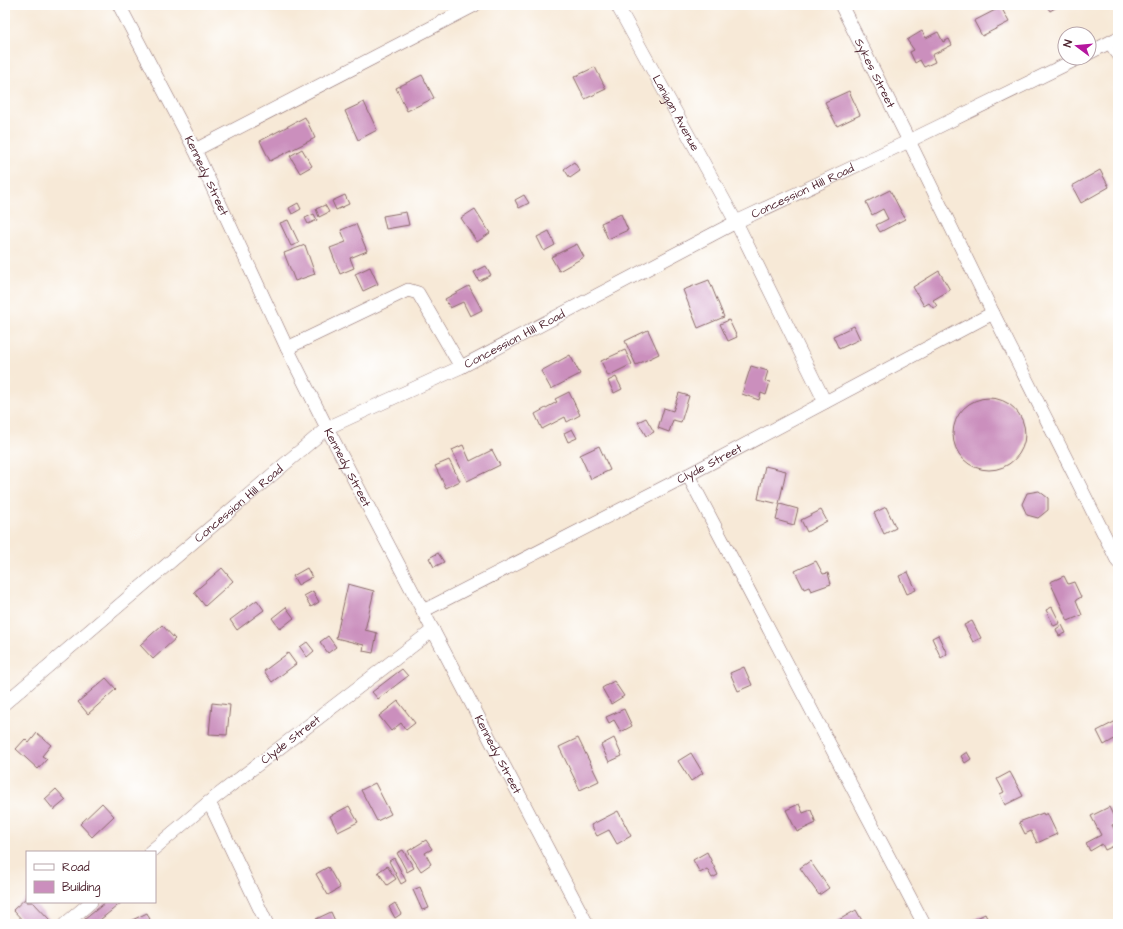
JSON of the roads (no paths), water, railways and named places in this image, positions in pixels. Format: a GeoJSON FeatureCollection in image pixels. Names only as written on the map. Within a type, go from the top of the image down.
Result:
{"type":"FeatureCollection","features":[{"type":"Feature","properties":{"kind":"street","name":"Kennedy Street"},"geometry":{"type":"LineString","coordinates":[[119,5],[195,150],[326,428],[587,924]]}},
{"type":"Feature","properties":{"kind":"street"},"geometry":{"type":"LineString","coordinates":[[195,150],[475,5]]}},
{"type":"Feature","properties":{"kind":"street","name":"Lanigan Avenue"},"geometry":{"type":"LineString","coordinates":[[617,5],[736,222],[825,402]]}},
{"type":"Feature","properties":{"kind":"street","name":"Sykes Street"},"geometry":{"type":"LineString","coordinates":[[841,5],[910,141],[993,313],[1118,562]]}},
{"type":"Feature","properties":{"kind":"street"},"geometry":{"type":"LineString","coordinates":[[1097,49],[1113,41]]}},
{"type":"Feature","properties":{"kind":"street","name":"Concession Hill Road"},"geometry":{"type":"LineString","coordinates":[[5,703],[326,428],[461,367],[736,222],[910,141],[1062,66]]}},
{"type":"Feature","properties":{"kind":"street"},"geometry":{"type":"LineString","coordinates":[[287,348],[408,290],[418,293],[461,367]]}},
{"type":"Feature","properties":{"kind":"street","name":"Clyde Street"},"geometry":{"type":"LineString","coordinates":[[423,611],[688,475],[993,313]]}},
{"type":"Feature","properties":{"kind":"street"},"geometry":{"type":"LineString","coordinates":[[688,475],[924,924]]}},
{"type":"Feature","properties":{"kind":"street","name":"Clyde Street"},"geometry":{"type":"LineString","coordinates":[[151,851],[209,802],[433,630]]}},
{"type":"Feature","properties":{"kind":"street"},"geometry":{"type":"LineString","coordinates":[[209,802],[267,924]]}},
{"type":"Feature","properties":{"kind":"street"},"geometry":{"type":"LineString","coordinates":[[65,924],[90,903]]}},
{"type":"Feature","properties":{"kind":"lane"},"geometry":{"type":"LineString","coordinates":[[1113,41],[1118,59]]}}]}
